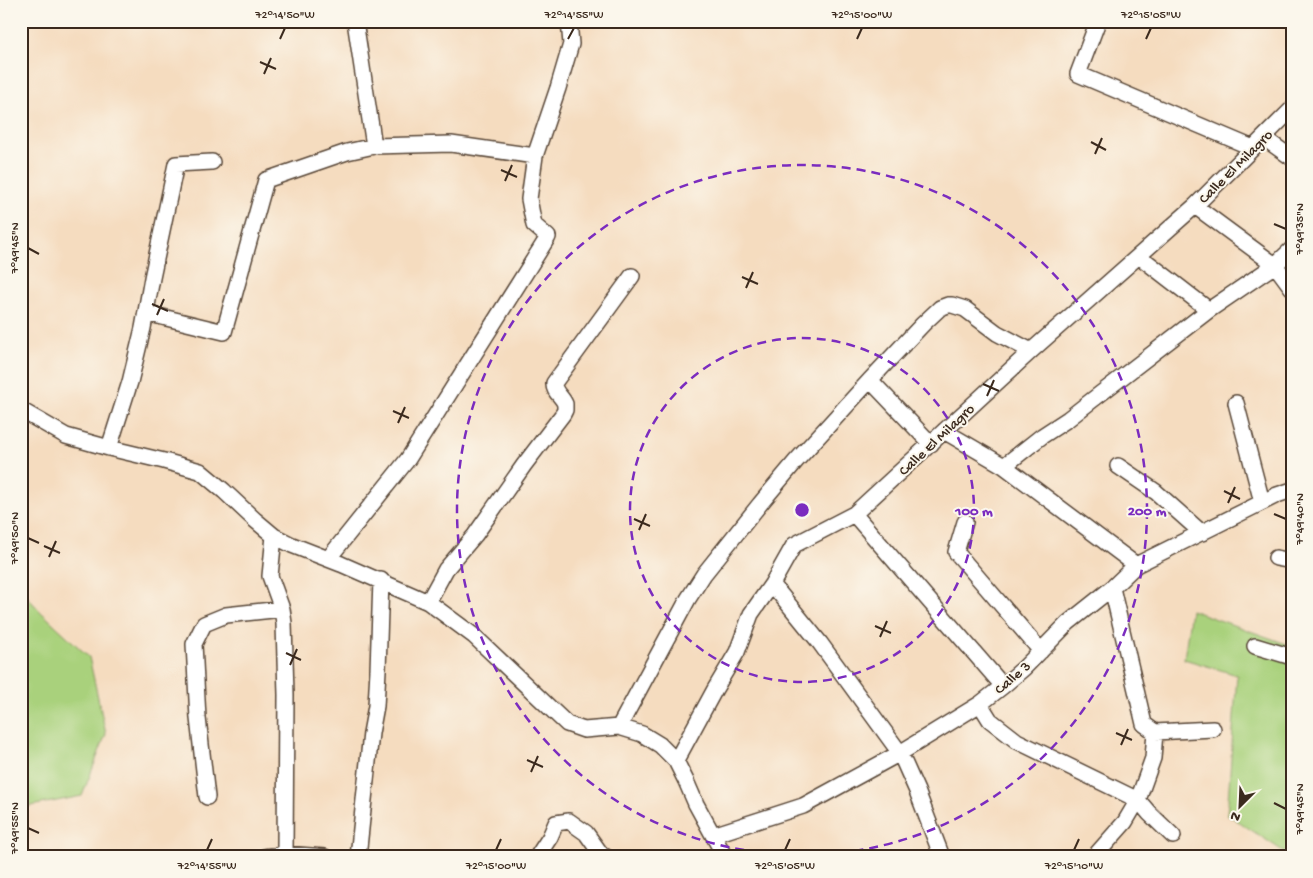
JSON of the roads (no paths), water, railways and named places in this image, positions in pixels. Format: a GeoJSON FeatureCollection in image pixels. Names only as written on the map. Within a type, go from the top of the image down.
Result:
{"type":"FeatureCollection","features":[{"type":"Feature","properties":{"kind":"street"},"geometry":{"type":"LineString","coordinates":[[354,21],[374,146]]}},
{"type":"Feature","properties":{"kind":"street"},"geometry":{"type":"LineString","coordinates":[[328,559],[408,458],[548,237],[534,225],[529,199],[535,156],[571,44],[569,21]]}},
{"type":"Feature","properties":{"kind":"street"},"geometry":{"type":"LineString","coordinates":[[1098,21],[1078,74],[1258,143],[1292,158]]}},
{"type":"Feature","properties":{"kind":"street","name":"Calle El Milagro"},"geometry":{"type":"LineString","coordinates":[[676,761],[737,652],[751,614],[772,584],[794,545],[854,514],[1031,351],[1194,206],[1292,109]]}},
{"type":"Feature","properties":{"kind":"street"},"geometry":{"type":"LineString","coordinates":[[146,313],[224,332],[266,180],[347,152],[374,146],[451,144],[535,156]]}},
{"type":"Feature","properties":{"kind":"street"},"geometry":{"type":"LineString","coordinates":[[109,448],[130,382],[176,164],[212,162]]}},
{"type":"Feature","properties":{"kind":"street"},"geometry":{"type":"LineString","coordinates":[[1194,206],[1275,265],[1292,288]]}},
{"type":"Feature","properties":{"kind":"street"},"geometry":{"type":"LineString","coordinates":[[1004,466],[1209,310],[1275,265],[1292,248]]}},
{"type":"Feature","properties":{"kind":"street"},"geometry":{"type":"LineString","coordinates":[[1139,256],[1209,310]]}},
{"type":"Feature","properties":{"kind":"street"},"geometry":{"type":"LineString","coordinates":[[428,602],[446,568],[475,535],[524,465],[563,414],[565,404],[555,391],[554,383],[632,276]]}},
{"type":"Feature","properties":{"kind":"street"},"geometry":{"type":"LineString","coordinates":[[619,727],[688,599],[704,574],[796,461],[870,380],[940,308],[956,305],[998,333],[1031,351]]}},
{"type":"Feature","properties":{"kind":"street"},"geometry":{"type":"LineString","coordinates":[[870,380],[931,444]]}},
{"type":"Feature","properties":{"kind":"street"},"geometry":{"type":"LineString","coordinates":[[1236,403],[1262,502]]}},
{"type":"Feature","properties":{"kind":"street"},"geometry":{"type":"LineString","coordinates":[[21,410],[66,436],[200,472],[274,536],[381,580],[428,602],[474,636],[567,724],[584,730],[619,727],[642,734],[660,745],[676,761],[696,804],[725,857]]}},
{"type":"Feature","properties":{"kind":"street"},"geometry":{"type":"LineString","coordinates":[[944,431],[1004,466],[1136,565]]}},
{"type":"Feature","properties":{"kind":"street"},"geometry":{"type":"LineString","coordinates":[[1118,466],[1156,492],[1202,533]]}},
{"type":"Feature","properties":{"kind":"street","name":"Calle 3"},"geometry":{"type":"LineString","coordinates":[[713,835],[802,806],[900,753],[980,704],[1003,686],[1024,668],[1068,623],[1112,588],[1136,565],[1262,502],[1292,490]]}},
{"type":"Feature","properties":{"kind":"street"},"geometry":{"type":"LineString","coordinates":[[854,514],[1003,686]]}},
{"type":"Feature","properties":{"kind":"street"},"geometry":{"type":"LineString","coordinates":[[966,522],[956,552],[1041,651]]}},
{"type":"Feature","properties":{"kind":"street"},"geometry":{"type":"LineString","coordinates":[[274,536],[270,576],[282,609],[284,623],[286,695],[285,854]]}},
{"type":"Feature","properties":{"kind":"street"},"geometry":{"type":"LineString","coordinates":[[1276,558],[1292,561]]}},
{"type":"Feature","properties":{"kind":"street"},"geometry":{"type":"LineString","coordinates":[[358,857],[371,733],[376,706],[381,580]]}},
{"type":"Feature","properties":{"kind":"street"},"geometry":{"type":"LineString","coordinates":[[772,584],[820,643],[900,753],[917,791],[942,857]]}},
{"type":"Feature","properties":{"kind":"street"},"geometry":{"type":"LineString","coordinates":[[1112,588],[1144,724],[1155,732],[1213,729]]}},
{"type":"Feature","properties":{"kind":"street"},"geometry":{"type":"LineString","coordinates":[[207,797],[198,718],[194,644],[204,624],[226,615],[282,609]]}},
{"type":"Feature","properties":{"kind":"street"},"geometry":{"type":"LineString","coordinates":[[1255,646],[1292,657]]}},
{"type":"Feature","properties":{"kind":"street"},"geometry":{"type":"LineString","coordinates":[[980,704],[990,720],[1016,741],[1138,800],[1173,836]]}},
{"type":"Feature","properties":{"kind":"street"},"geometry":{"type":"LineString","coordinates":[[1094,857],[1125,822],[1138,800],[1153,758],[1155,732]]}},
{"type":"Feature","properties":{"kind":"street"},"geometry":{"type":"LineString","coordinates":[[537,857],[550,837],[556,823],[569,821],[586,833],[606,857]]}},
{"type":"Feature","properties":{"kind":"street"},"geometry":{"type":"LineString","coordinates":[[264,857],[285,854],[324,857]]}}]}
